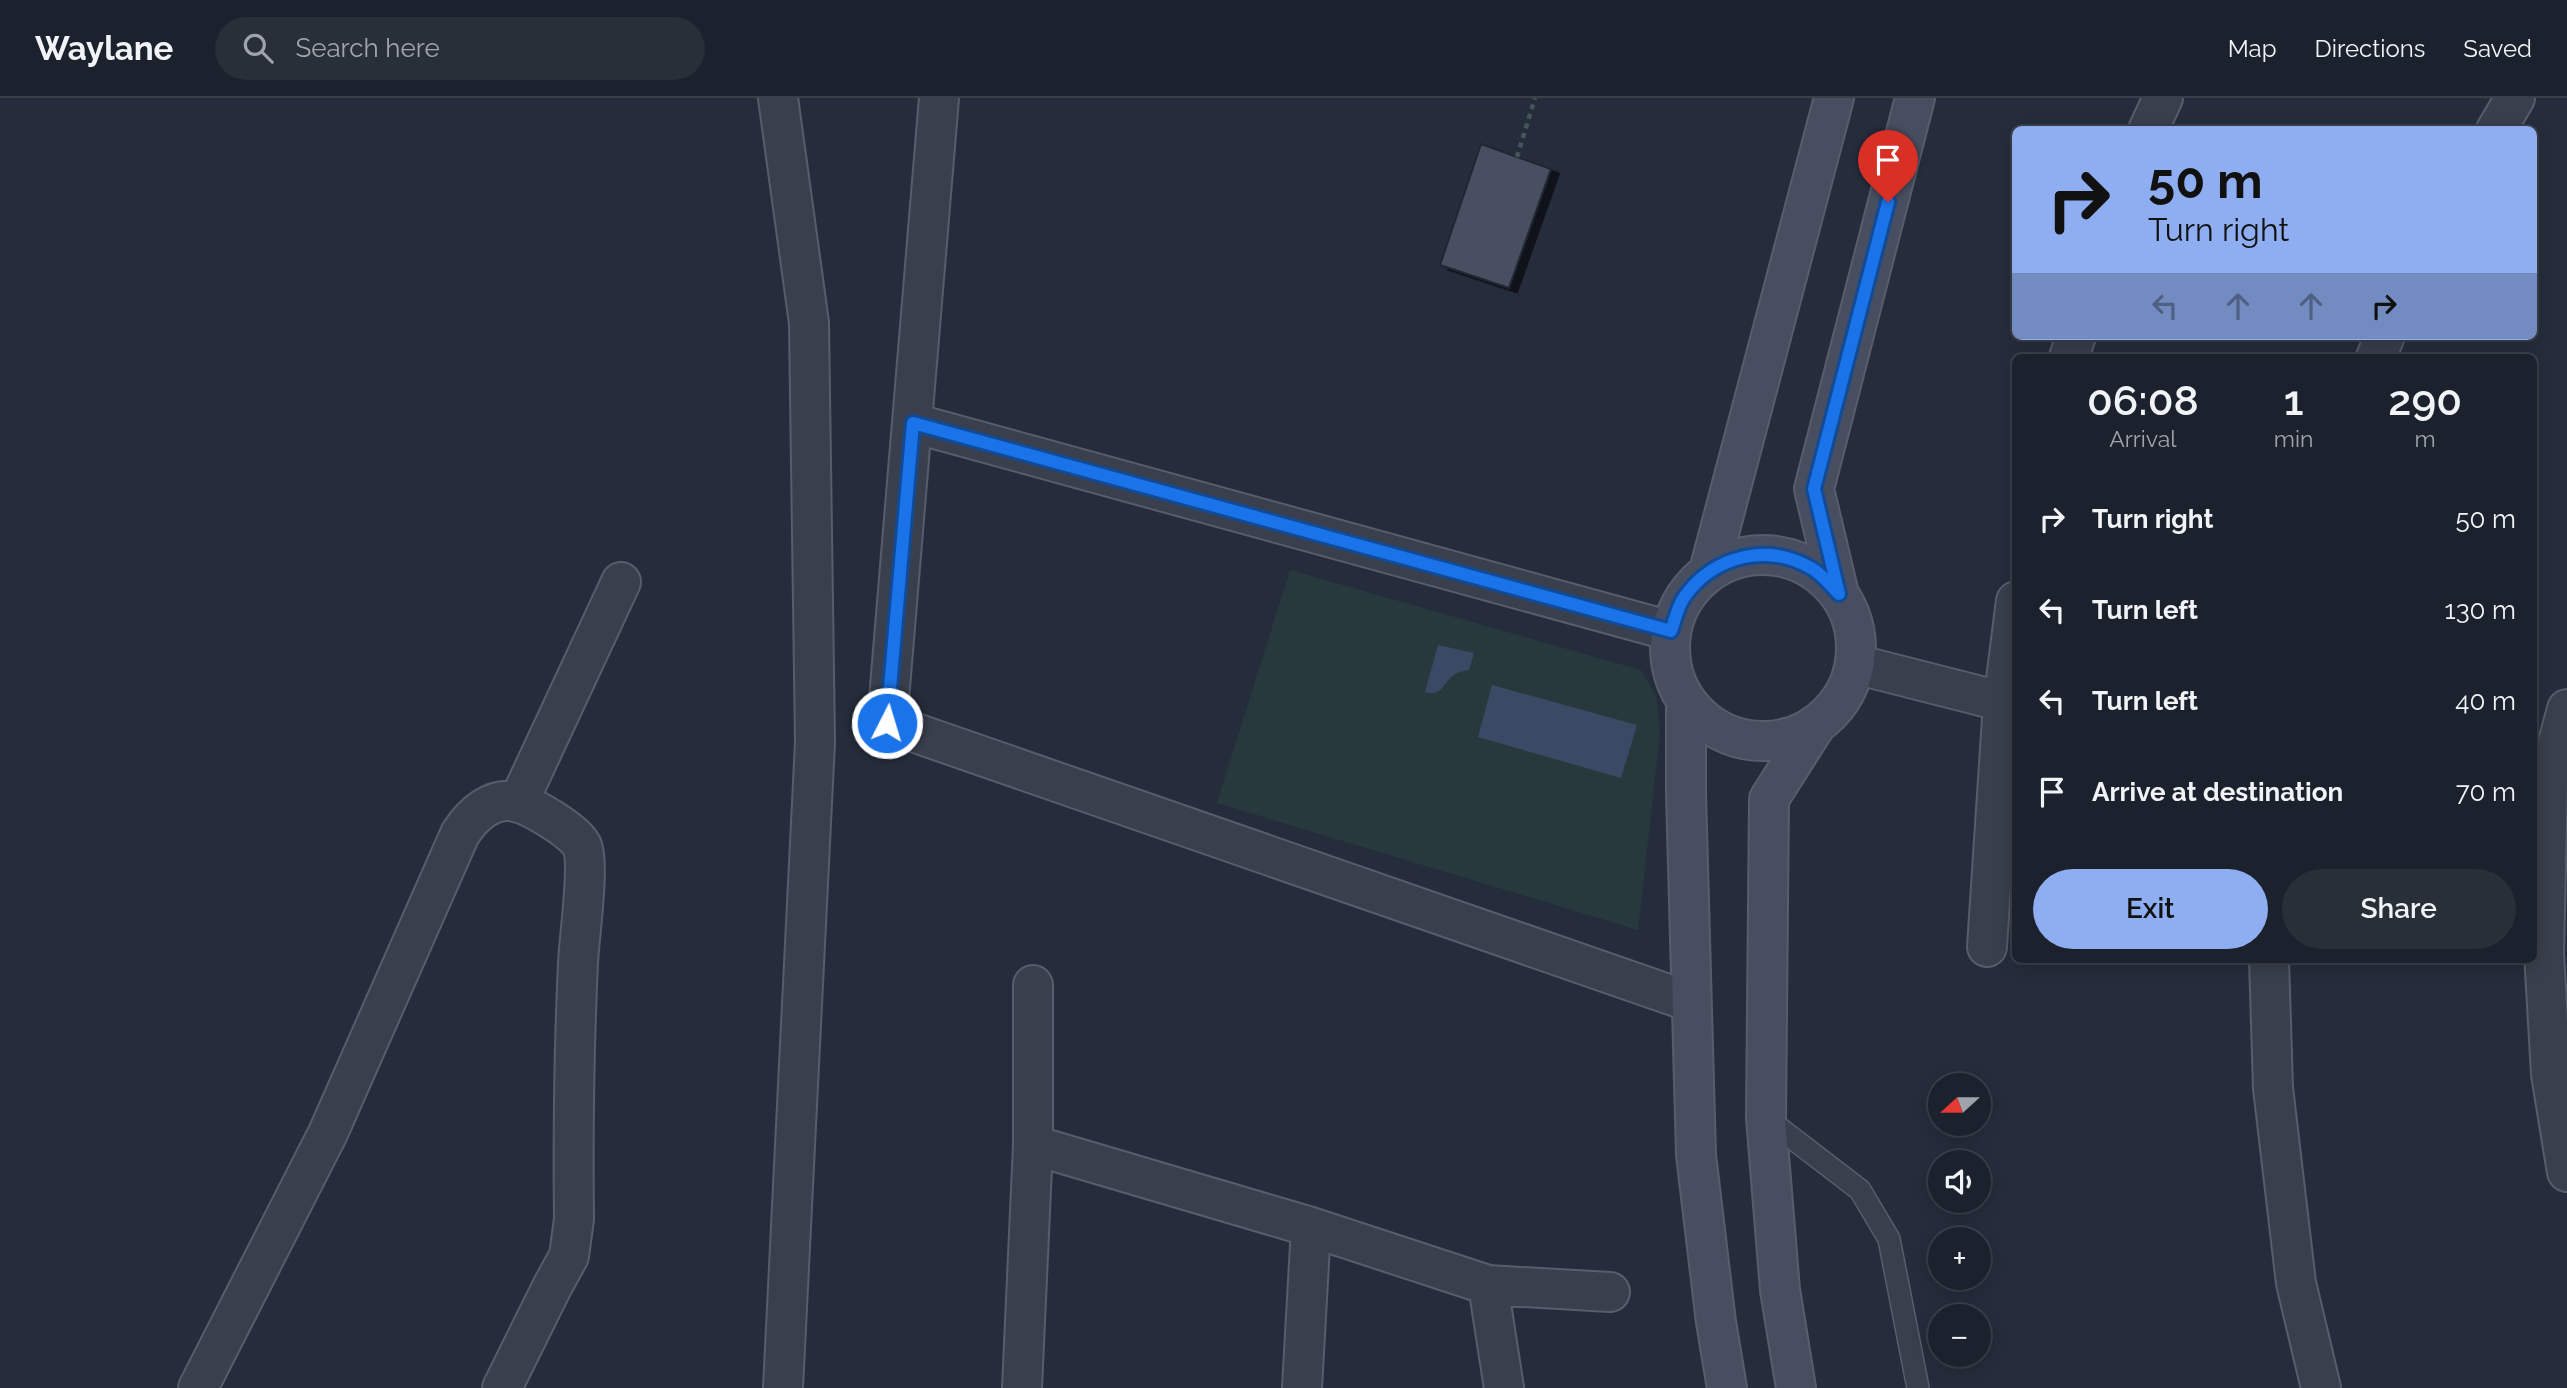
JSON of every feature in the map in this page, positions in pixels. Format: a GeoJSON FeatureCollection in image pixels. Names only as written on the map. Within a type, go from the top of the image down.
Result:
{"type":"FeatureCollection","features":[{"type":"Feature","properties":{"kind":"street"},"geometry":{"type":"LineString","coordinates":[[778,98],[809,323],[815,743],[783,1388]]}},
{"type":"Feature","properties":{"kind":"street"},"geometry":{"type":"LineString","coordinates":[[939,98],[887,723],[1691,1002]]}},
{"type":"Feature","properties":{"kind":"street"},"geometry":{"type":"LineString","coordinates":[[1709,570],[1834,98]]}},
{"type":"Feature","properties":{"kind":"street"},"geometry":{"type":"LineString","coordinates":[[1796,1388],[1780,1290],[1766,1118],[1769,799],[1816,725],[1842,699],[1855,664],[1854,627],[1839,594],[1814,489],[1915,98]]}},
{"type":"Feature","properties":{"kind":"street"},"geometry":{"type":"LineString","coordinates":[[2150,126],[2163,98]]}},
{"type":"Feature","properties":{"kind":"street"},"geometry":{"type":"LineString","coordinates":[[2498,126],[2515,98]]}},
{"type":"Feature","properties":{"kind":"street"},"geometry":{"type":"LineString","coordinates":[[913,423],[1671,631]]}},
{"type":"Feature","properties":{"kind":"street"},"geometry":{"type":"LineString","coordinates":[[1816,725],[1783,740],[1747,740],[1713,727],[1686,702],[1671,668],[1671,631],[1684,597],[1709,570],[1742,556],[1779,555],[1813,569],[1839,594]]}},
{"type":"Feature","properties":{"kind":"street"},"geometry":{"type":"LineString","coordinates":[[518,803],[621,582]]}},
{"type":"Feature","properties":{"kind":"street"},"geometry":{"type":"LineString","coordinates":[[1855,664],[2010,704]]}},
{"type":"Feature","properties":{"kind":"street"},"geometry":{"type":"LineString","coordinates":[[1987,947],[2012,670]]}},
{"type":"Feature","properties":{"kind":"street"},"geometry":{"type":"LineString","coordinates":[[1686,702],[1696,1155],[1716,1322],[1727,1388]]}},
{"type":"Feature","properties":{"kind":"street"},"geometry":{"type":"LineString","coordinates":[[2567,709],[2541,779],[2544,953],[2551,1074],[2567,1172]]}},
{"type":"Feature","properties":{"kind":"street"},"geometry":{"type":"LineString","coordinates":[[198,1388],[328,1133],[460,834],[475,814],[486,807],[507,801],[518,803],[568,830],[578,838],[585,858],[578,962],[574,1219],[569,1256],[502,1388]]}},
{"type":"Feature","properties":{"kind":"street"},"geometry":{"type":"LineString","coordinates":[[2269,963],[2273,1088],[2295,1283],[2320,1388]]}},
{"type":"Feature","properties":{"kind":"street"},"geometry":{"type":"LineString","coordinates":[[1022,1388],[1033,1145],[1033,985]]}},
{"type":"Feature","properties":{"kind":"street"},"geometry":{"type":"LineString","coordinates":[[1033,1145],[1311,1227],[1488,1285],[1611,1292]]}},
{"type":"Feature","properties":{"kind":"street"},"geometry":{"type":"LineString","coordinates":[[1303,1388],[1311,1227]]}},
{"type":"Feature","properties":{"kind":"street"},"geometry":{"type":"LineString","coordinates":[[1488,1285],[1504,1388]]}},
{"type":"Feature","properties":{"kind":"lane"},"geometry":{"type":"LineString","coordinates":[[1766,1118],[1860,1190],[1889,1238],[1918,1388]]}},
{"type":"Feature","properties":{"kind":"path"},"geometry":{"type":"LineString","coordinates":[[1517,157],[1535,98]]}},
{"type":"Feature","properties":{"kind":"shaded area"},"geometry":{"type":"Polygon","coordinates":[[[1290,570],[1641,670],[1656,696],[1660,732],[1638,930],[1217,803],[1290,570]]]}},
{"type":"Feature","properties":{"kind":"water"},"geometry":{"type":"Polygon","coordinates":[[[1438,645],[1474,653],[1469,670],[1449,679],[1435,693],[1425,692],[1438,645]]]}},
{"type":"Feature","properties":{"kind":"water"},"geometry":{"type":"Polygon","coordinates":[[[1492,685],[1637,725],[1621,778],[1478,737],[1492,685]]]}},
{"type":"Feature","properties":{"kind":"building"},"geometry":{"type":"Polygon","coordinates":[[[1481,144],[1551,169],[1509,288],[1440,265],[1481,144]]]}},
{"type":"Feature","properties":{"kind":"route"},"geometry":{"type":"LineString","coordinates":[[887,723],[913,423],[1671,631],[1684,597],[1709,570],[1742,556],[1779,555],[1813,569],[1839,594],[1814,489],[1888,202]]}}]}
